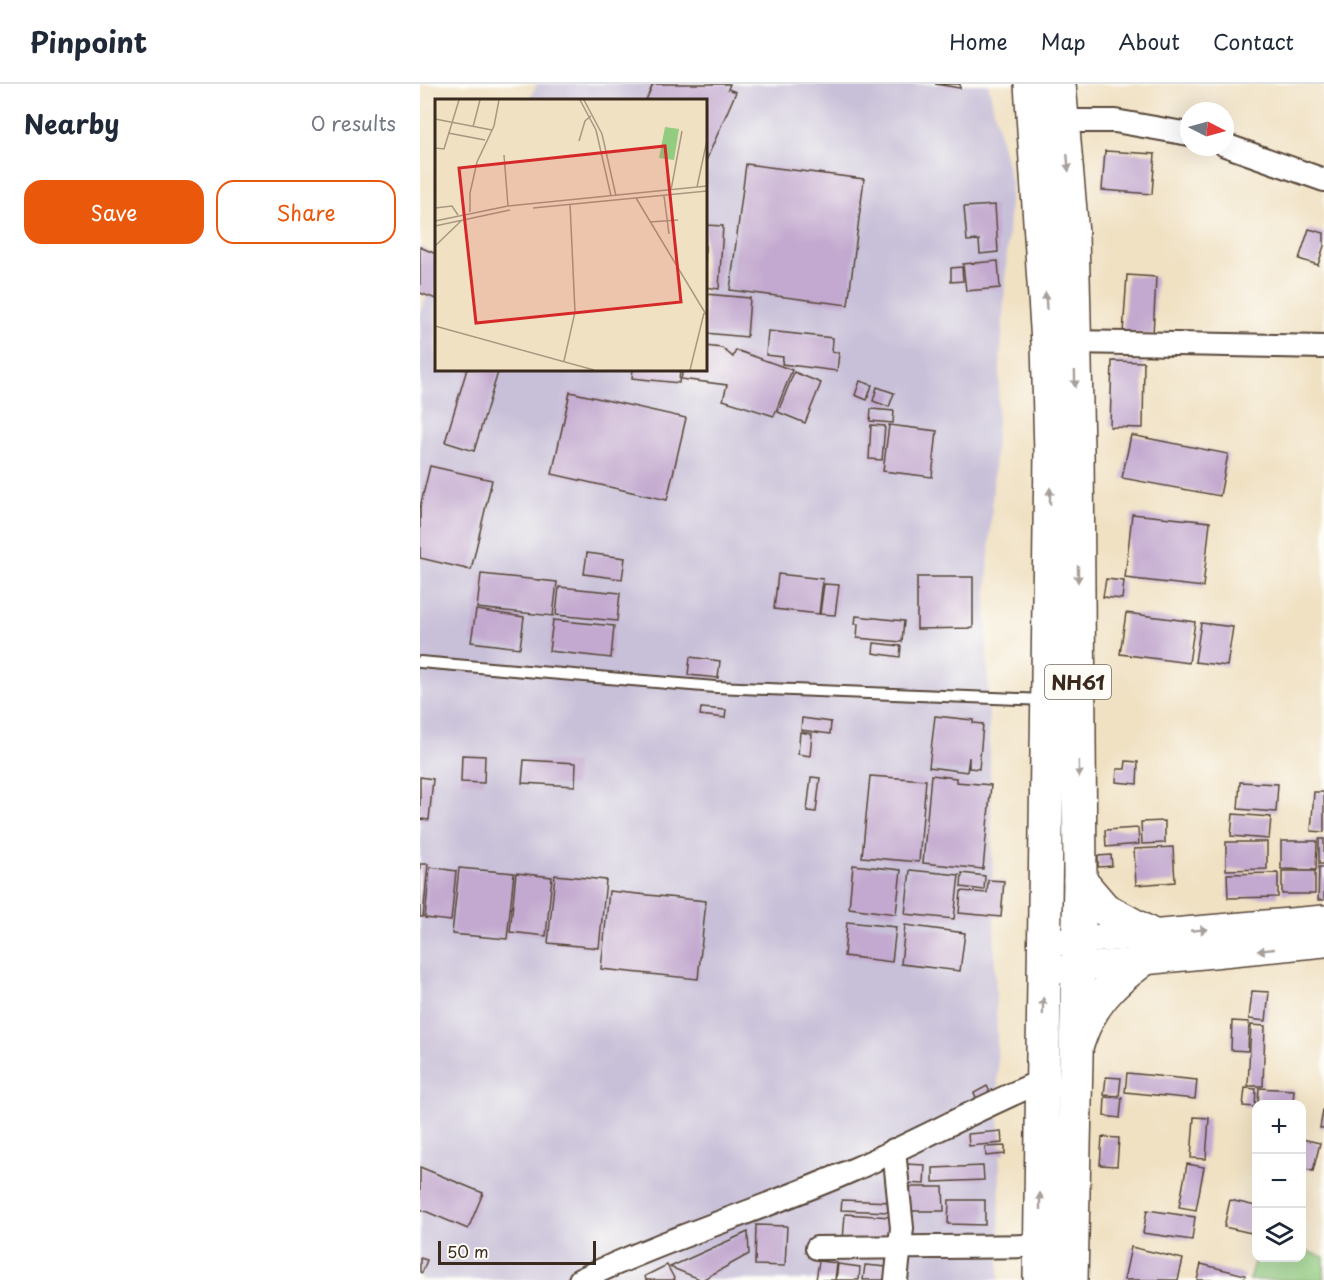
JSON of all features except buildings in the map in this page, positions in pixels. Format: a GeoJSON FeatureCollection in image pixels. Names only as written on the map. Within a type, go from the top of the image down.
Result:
{"type":"FeatureCollection","features":[{"type":"Feature","properties":{"kind":"highway","name":"NH61"},"geometry":{"type":"LineString","coordinates":[[1040,1280],[1048,700],[1064,661],[1074,342],[1071,222],[1049,96]]}},
{"type":"Feature","properties":{"kind":"highway","name":"NH61"},"geometry":{"type":"LineString","coordinates":[[1049,96],[1048,343],[1051,453],[1080,881],[1071,1280]]}},
{"type":"Feature","properties":{"kind":"highway"},"geometry":{"type":"LineString","coordinates":[[1075,1053],[1084,1025],[1097,1001],[1145,949],[1104,909],[1080,881]]}},
{"type":"Feature","properties":{"kind":"street"},"geometry":{"type":"LineString","coordinates":[[1049,96],[1115,121],[1180,132]]}},
{"type":"Feature","properties":{"kind":"street"},"geometry":{"type":"LineString","coordinates":[[1234,148],[1324,180]]}},
{"type":"Feature","properties":{"kind":"street"},"geometry":{"type":"LineString","coordinates":[[1074,342],[1324,347]]}},
{"type":"Feature","properties":{"kind":"street"},"geometry":{"type":"LineString","coordinates":[[1145,949],[1324,919]]}},
{"type":"Feature","properties":{"kind":"street"},"geometry":{"type":"LineString","coordinates":[[1044,957],[1145,949],[1324,944]]}},
{"type":"Feature","properties":{"kind":"street"},"geometry":{"type":"LineString","coordinates":[[580,1280],[709,1225],[854,1169],[993,1101],[1042,1081]]}},
{"type":"Feature","properties":{"kind":"street"},"geometry":{"type":"LineString","coordinates":[[894,1150],[901,1206],[901,1248],[896,1280]]}},
{"type":"Feature","properties":{"kind":"street"},"geometry":{"type":"LineString","coordinates":[[817,1248],[1040,1246]]}},
{"type":"Feature","properties":{"kind":"lane"},"geometry":{"type":"LineString","coordinates":[[420,662],[715,687],[1048,700]]}},
{"type":"Feature","properties":{"kind":"shaded area"},"geometry":{"type":"Polygon","coordinates":[[[537,84],[988,84],[1011,183],[986,606],[1000,1160],[999,1280],[420,1280],[420,311],[435,281],[435,370],[706,370],[706,99],[530,99],[537,84]]]}},
{"type":"Feature","properties":{"kind":"green space"},"geometry":{"type":"Polygon","coordinates":[[[1306,1251],[1324,1257],[1324,1280],[1249,1280],[1254,1262],[1306,1262],[1306,1251]]]}}]}
